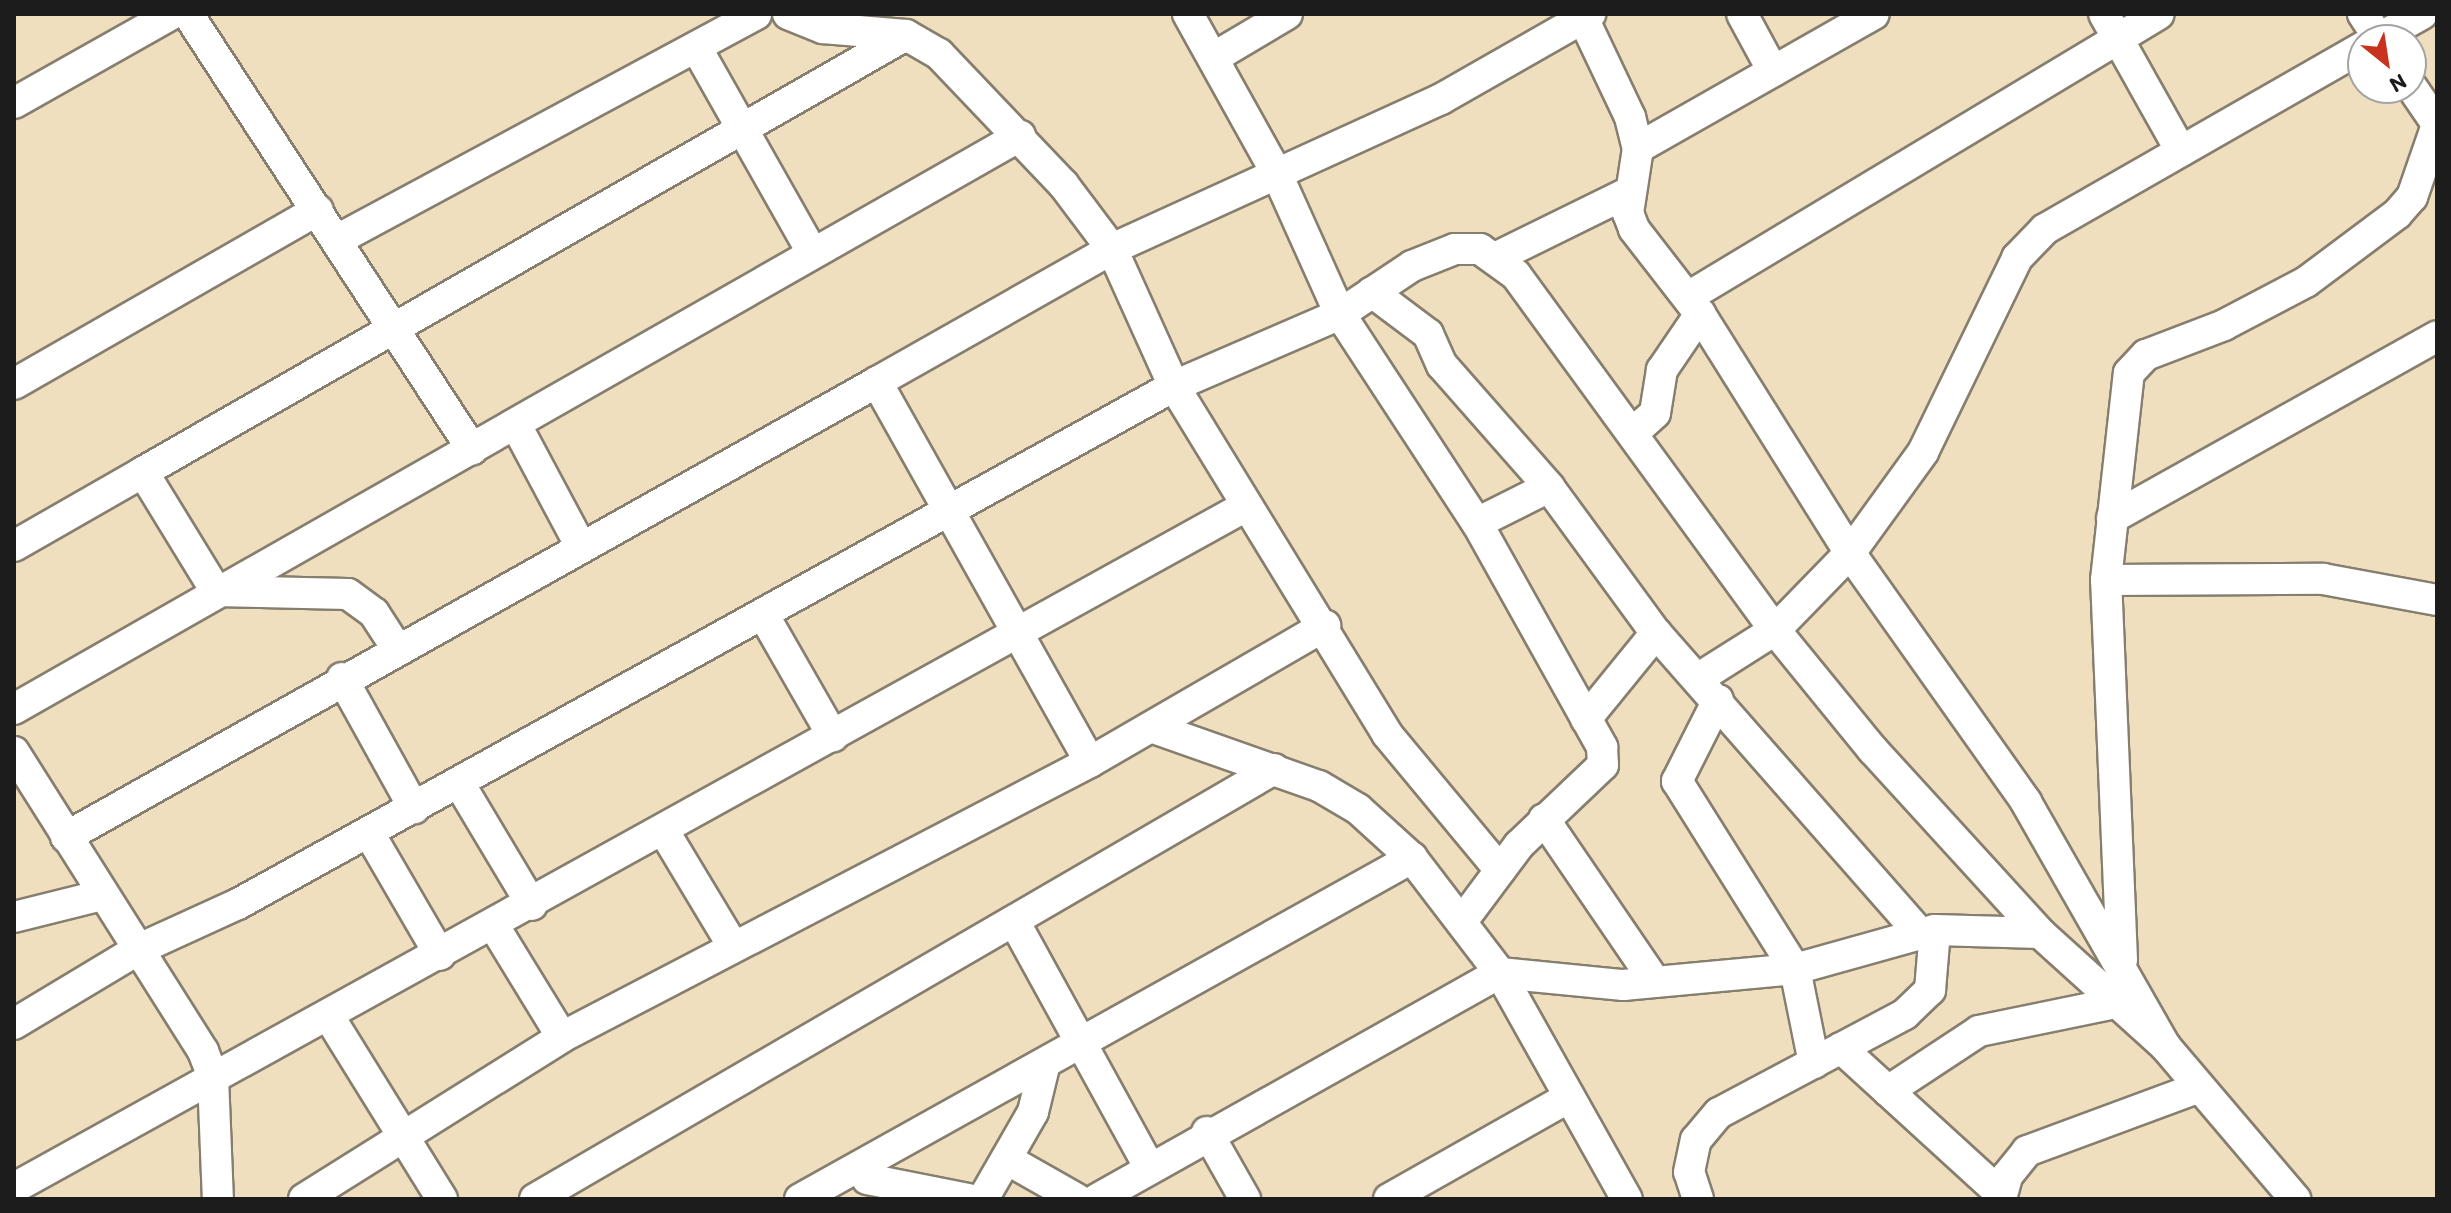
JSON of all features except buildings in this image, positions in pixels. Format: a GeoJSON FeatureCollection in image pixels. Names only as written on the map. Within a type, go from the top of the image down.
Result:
{"type":"FeatureCollection","features":[{"type":"Feature","properties":{"kind":"street"},"geometry":{"type":"LineString","coordinates":[[14,103],[134,23],[172,14]]}},
{"type":"Feature","properties":{"kind":"street"},"geometry":{"type":"LineString","coordinates":[[188,14],[472,449]]}},
{"type":"Feature","properties":{"kind":"street"},"geometry":{"type":"LineString","coordinates":[[337,240],[756,14]]}},
{"type":"Feature","properties":{"kind":"street"},"geometry":{"type":"LineString","coordinates":[[788,14],[823,28],[906,35],[966,76],[1020,136],[1112,249],[1174,386],[1246,506],[1325,626],[1387,734],[1500,870]]}},
{"type":"Feature","properties":{"kind":"street"},"geometry":{"type":"LineString","coordinates":[[1188,14],[1277,174],[1340,314],[1477,523],[1602,747],[1603,765],[1544,819],[1500,870],[1463,920]]}},
{"type":"Feature","properties":{"kind":"street"},"geometry":{"type":"LineString","coordinates":[[1213,58],[1287,14]]}},
{"type":"Feature","properties":{"kind":"street"},"geometry":{"type":"LineString","coordinates":[[1742,14],[1773,71]]}},
{"type":"Feature","properties":{"kind":"street"},"geometry":{"type":"LineString","coordinates":[[1638,148],[1874,14]]}},
{"type":"Feature","properties":{"kind":"street"},"geometry":{"type":"LineString","coordinates":[[1634,432],[1655,413],[1662,370],[1694,306],[2110,26],[2159,14]]}},
{"type":"Feature","properties":{"kind":"street"},"geometry":{"type":"LineString","coordinates":[[2399,24],[2422,14]]}},
{"type":"Feature","properties":{"kind":"street"},"geometry":{"type":"LineString","coordinates":[[66,837],[396,647],[1112,249],[1441,99],[1586,16],[1638,148],[1629,192],[1634,229],[1694,306],[1850,553],[1977,727],[2122,966],[2165,1046],[2197,1088],[2295,1199]]}},
{"type":"Feature","properties":{"kind":"street"},"geometry":{"type":"LineString","coordinates":[[2110,26],[2181,151]]}},
{"type":"Feature","properties":{"kind":"street"},"geometry":{"type":"LineString","coordinates":[[14,546],[392,325],[745,133],[906,35]]}},
{"type":"Feature","properties":{"kind":"street"},"geometry":{"type":"LineString","coordinates":[[696,47],[812,252]]}},
{"type":"Feature","properties":{"kind":"street"},"geometry":{"type":"LineString","coordinates":[[1814,1063],[1795,969],[1677,781],[1708,689],[1775,630],[1850,553],[1938,426],[2017,258],[2045,229],[2347,51]]}},
{"type":"Feature","properties":{"kind":"street"},"geometry":{"type":"LineString","coordinates":[[2122,966],[2106,580],[2129,373],[2146,355],[2224,325],[2306,282],[2397,214],[2412,197],[2437,125],[2423,104]]}},
{"type":"Feature","properties":{"kind":"street"},"geometry":{"type":"LineString","coordinates":[[14,709],[216,591],[516,425],[812,252],[1020,136]]}},
{"type":"Feature","properties":{"kind":"street"},"geometry":{"type":"LineString","coordinates":[[14,1024],[137,950],[369,833],[1174,386],[1340,314],[1372,292],[1455,249],[1497,257],[1629,192]]}},
{"type":"Feature","properties":{"kind":"street"},"geometry":{"type":"LineString","coordinates":[[14,384],[318,210]]}},
{"type":"Feature","properties":{"kind":"street"},"geometry":{"type":"LineString","coordinates":[[1497,257],[1634,432],[1775,630],[2040,933],[2165,1046]]}},
{"type":"Feature","properties":{"kind":"street"},"geometry":{"type":"LineString","coordinates":[[1372,292],[1428,334],[1442,365],[1549,487],[1656,633],[1928,933],[1930,990],[1905,1014],[1711,1122],[1696,1140],[1689,1172],[1698,1199]]}},
{"type":"Feature","properties":{"kind":"street"},"geometry":{"type":"LineString","coordinates":[[2112,518],[2437,336]]}},
{"type":"Feature","properties":{"kind":"street"},"geometry":{"type":"LineString","coordinates":[[877,382],[1014,635],[1090,762]]}},
{"type":"Feature","properties":{"kind":"street"},"geometry":{"type":"LineString","coordinates":[[516,425],[580,545]]}},
{"type":"Feature","properties":{"kind":"street"},"geometry":{"type":"LineString","coordinates":[[143,472],[216,591]]}},
{"type":"Feature","properties":{"kind":"street"},"geometry":{"type":"LineString","coordinates":[[1477,523],[1549,487]]}},
{"type":"Feature","properties":{"kind":"street"},"geometry":{"type":"LineString","coordinates":[[14,1188],[665,833],[1246,506]]}},
{"type":"Feature","properties":{"kind":"street"},"geometry":{"type":"LineString","coordinates":[[2106,580],[2323,579],[2437,600]]}},
{"type":"Feature","properties":{"kind":"street"},"geometry":{"type":"LineString","coordinates":[[216,591],[348,594],[374,613],[396,647]]}},
{"type":"Feature","properties":{"kind":"street"},"geometry":{"type":"LineString","coordinates":[[763,614],[833,736]]}},
{"type":"Feature","properties":{"kind":"street"},"geometry":{"type":"LineString","coordinates":[[304,1199],[562,1037],[731,943],[1090,762],[1325,626]]}},
{"type":"Feature","properties":{"kind":"street"},"geometry":{"type":"LineString","coordinates":[[1586,719],[1656,633]]}},
{"type":"Feature","properties":{"kind":"street"},"geometry":{"type":"LineString","coordinates":[[342,678],[414,808]]}},
{"type":"Feature","properties":{"kind":"street"},"geometry":{"type":"LineString","coordinates":[[1151,727],[1274,769],[1358,809],[1412,858],[1463,920],[1500,973],[1627,1199]]}},
{"type":"Feature","properties":{"kind":"street"},"geometry":{"type":"LineString","coordinates":[[14,752],[137,950],[184,1016],[213,1077],[218,1199]]}},
{"type":"Feature","properties":{"kind":"street"},"geometry":{"type":"LineString","coordinates":[[535,1199],[1274,769]]}},
{"type":"Feature","properties":{"kind":"street"},"geometry":{"type":"LineString","coordinates":[[459,783],[532,905]]}},
{"type":"Feature","properties":{"kind":"street"},"geometry":{"type":"LineString","coordinates":[[1544,819],[1655,982]]}},
{"type":"Feature","properties":{"kind":"street"},"geometry":{"type":"LineString","coordinates":[[369,833],[440,955]]}},
{"type":"Feature","properties":{"kind":"street"},"geometry":{"type":"LineString","coordinates":[[665,833],[731,943]]}},
{"type":"Feature","properties":{"kind":"street"},"geometry":{"type":"LineString","coordinates":[[800,1199],[868,1181],[1044,1067],[1083,1048],[1412,858]]}},
{"type":"Feature","properties":{"kind":"street"},"geometry":{"type":"LineString","coordinates":[[14,917],[102,895]]}},
{"type":"Feature","properties":{"kind":"street"},"geometry":{"type":"LineString","coordinates":[[1014,921],[1148,1165]]}},
{"type":"Feature","properties":{"kind":"street"},"geometry":{"type":"LineString","coordinates":[[494,926],[562,1037]]}},
{"type":"Feature","properties":{"kind":"street"},"geometry":{"type":"LineString","coordinates":[[1097,1199],[1148,1165],[1500,973],[1655,982],[1795,969],[1928,933],[2040,933]]}},
{"type":"Feature","properties":{"kind":"street"},"geometry":{"type":"LineString","coordinates":[[1888,1091],[1979,1031],[2115,1003]]}},
{"type":"Feature","properties":{"kind":"street"},"geometry":{"type":"LineString","coordinates":[[328,1015],[442,1199]]}},
{"type":"Feature","properties":{"kind":"street"},"geometry":{"type":"LineString","coordinates":[[1841,1048],[2002,1197],[2027,1151],[2197,1088]]}},
{"type":"Feature","properties":{"kind":"street"},"geometry":{"type":"LineString","coordinates":[[983,1199],[1010,1161],[1044,1067]]}},
{"type":"Feature","properties":{"kind":"street"},"geometry":{"type":"LineString","coordinates":[[1389,1199],[1569,1097]]}},
{"type":"Feature","properties":{"kind":"street"},"geometry":{"type":"LineString","coordinates":[[1207,1132],[1245,1199]]}},
{"type":"Feature","properties":{"kind":"street"},"geometry":{"type":"LineString","coordinates":[[1010,1161],[1077,1199]]}},
{"type":"Feature","properties":{"kind":"street"},"geometry":{"type":"LineString","coordinates":[[868,1181],[968,1199]]}}]}
